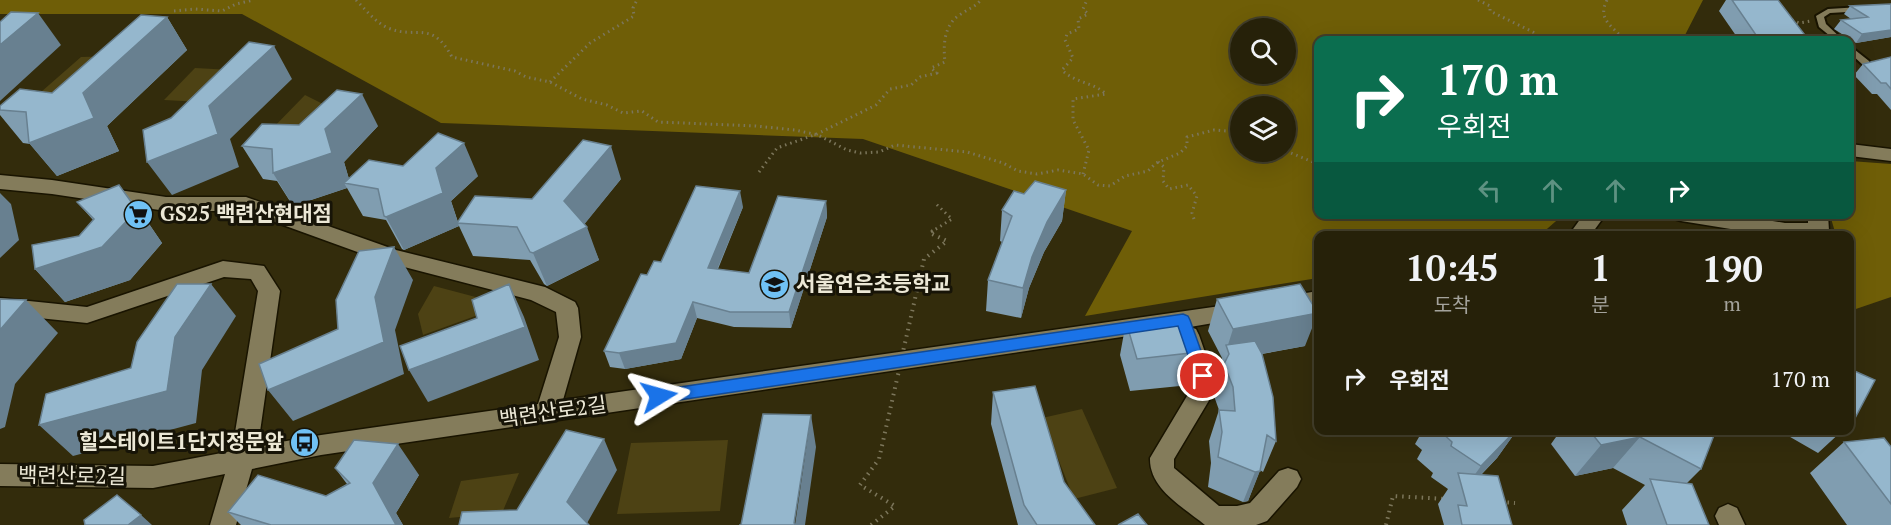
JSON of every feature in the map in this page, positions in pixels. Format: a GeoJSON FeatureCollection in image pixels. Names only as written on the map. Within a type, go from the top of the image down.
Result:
{"type":"FeatureCollection","features":[{"type":"Feature","properties":{"kind":"street"},"geometry":{"type":"LineString","coordinates":[[1854,150],[1891,155]]}},
{"type":"Feature","properties":{"kind":"street"},"geometry":{"type":"LineString","coordinates":[[0,182],[52,187],[166,204],[246,204],[392,257],[537,293],[567,308],[570,337],[547,413]]}},
{"type":"Feature","properties":{"kind":"street"},"geometry":{"type":"LineString","coordinates":[[1582,231],[1592,219]]}},
{"type":"Feature","properties":{"kind":"street"},"geometry":{"type":"LineString","coordinates":[[1714,219],[1785,230],[1819,223]]}},
{"type":"Feature","properties":{"kind":"street"},"geometry":{"type":"LineString","coordinates":[[1798,231],[1819,223]]}},
{"type":"Feature","properties":{"kind":"street"},"geometry":{"type":"LineString","coordinates":[[0,306],[87,315],[223,269],[257,272],[269,291],[247,442],[223,525]]}},
{"type":"Feature","properties":{"kind":"street","name":"백련산로2길"},"geometry":{"type":"LineString","coordinates":[[0,475],[153,477],[321,445],[1314,300]]}},
{"type":"Feature","properties":{"kind":"street"},"geometry":{"type":"LineString","coordinates":[[1183,320],[1205,387],[1162,458],[1162,470],[1168,479],[1214,517],[1237,518],[1258,513],[1288,479]]}},
{"type":"Feature","properties":{"kind":"lane"},"geometry":{"type":"LineString","coordinates":[[1834,36],[1822,25],[1820,16],[1828,11],[1874,8]]}},
{"type":"Feature","properties":{"kind":"lane"},"geometry":{"type":"LineString","coordinates":[[1854,52],[1866,63]]}},
{"type":"Feature","properties":{"kind":"path"},"geometry":{"type":"LineString","coordinates":[[174,11],[195,9],[222,11],[236,4],[254,0]]}},
{"type":"Feature","properties":{"kind":"path"},"geometry":{"type":"LineString","coordinates":[[356,0],[379,23],[391,29],[427,33],[443,41],[452,57],[550,82],[582,99],[607,105],[623,112],[642,111],[658,122],[688,125],[744,124],[784,128],[817,134],[848,150],[876,154],[890,150],[895,145],[944,148],[1003,163],[1018,171],[1036,174],[1058,170],[1083,174],[1098,184],[1110,186],[1125,176],[1148,171],[1157,162],[1180,153],[1187,146],[1187,137],[1207,131],[1230,129]]}},
{"type":"Feature","properties":{"kind":"path"},"geometry":{"type":"LineString","coordinates":[[550,82],[587,46],[607,31],[622,26],[634,16],[633,8],[637,0]]}},
{"type":"Feature","properties":{"kind":"path"},"geometry":{"type":"LineString","coordinates":[[759,172],[777,148],[817,134],[876,105],[890,89],[911,85],[920,77],[937,73],[931,68],[945,62],[942,44],[953,20],[976,6],[981,0]]}},
{"type":"Feature","properties":{"kind":"path"},"geometry":{"type":"LineString","coordinates":[[1083,174],[1089,150],[1073,120],[1073,99],[1106,94],[1101,88],[1070,80],[1062,70],[1073,58],[1065,40],[1067,33],[1079,29],[1078,19],[1088,14],[1083,9],[1087,0]]}},
{"type":"Feature","properties":{"kind":"path"},"geometry":{"type":"LineString","coordinates":[[1478,0],[1490,6],[1490,11],[1503,20],[1540,36]]}},
{"type":"Feature","properties":{"kind":"path"},"geometry":{"type":"LineString","coordinates":[[1607,0],[1602,10],[1604,19],[1621,36]]}},
{"type":"Feature","properties":{"kind":"path"},"geometry":{"type":"LineString","coordinates":[[1296,155],[1314,162]]}},
{"type":"Feature","properties":{"kind":"path"},"geometry":{"type":"LineString","coordinates":[[1157,162],[1164,167],[1163,181],[1169,189],[1188,186],[1197,196],[1192,213],[1195,222]]}},
{"type":"Feature","properties":{"kind":"path"},"geometry":{"type":"LineString","coordinates":[[871,525],[894,506],[860,485],[879,459],[924,259],[946,241],[930,232],[952,219],[934,202]]}},
{"type":"Feature","properties":{"kind":"path"},"geometry":{"type":"LineString","coordinates":[[1386,525],[1393,496],[1448,499]]}},
{"type":"Feature","properties":{"kind":"path"},"geometry":{"type":"LineString","coordinates":[[1492,502],[1515,503]]}},
{"type":"Feature","properties":{"kind":"shaded area"},"geometry":{"type":"Polygon","coordinates":[[[0,0],[1703,0],[1685,36],[1314,36],[1314,219],[1558,219],[1545,231],[1314,231],[1314,279],[1085,316],[1132,231],[863,139],[441,123],[242,14],[0,14],[0,0]]]}},
{"type":"Feature","properties":{"kind":"shaded area"},"geometry":{"type":"Polygon","coordinates":[[[117,56],[74,95],[41,92],[81,57],[117,56]]]}},
{"type":"Feature","properties":{"kind":"shaded area"},"geometry":{"type":"Polygon","coordinates":[[[195,68],[232,70],[201,102],[164,100],[195,68]]]}},
{"type":"Feature","properties":{"kind":"shaded area"},"geometry":{"type":"Polygon","coordinates":[[[305,95],[333,109],[307,137],[268,133],[305,95]]]}},
{"type":"Feature","properties":{"kind":"shaded area"},"geometry":{"type":"Polygon","coordinates":[[[1854,161],[1891,164],[1891,297],[1854,310],[1854,231],[1835,231],[1831,219],[1854,219],[1854,161]]]}},
{"type":"Feature","properties":{"kind":"shaded area"},"geometry":{"type":"Polygon","coordinates":[[[434,286],[487,300],[478,315],[423,335],[418,314],[434,286]]]}},
{"type":"Feature","properties":{"kind":"shaded area"},"geometry":{"type":"Polygon","coordinates":[[[1082,409],[1117,488],[1074,499],[1042,418],[1082,409]]]}},
{"type":"Feature","properties":{"kind":"shaded area"},"geometry":{"type":"Polygon","coordinates":[[[728,440],[720,511],[617,514],[631,443],[728,440]]]}},
{"type":"Feature","properties":{"kind":"shaded area"},"geometry":{"type":"Polygon","coordinates":[[[519,473],[502,513],[449,518],[461,481],[519,473]]]}},
{"type":"Feature","properties":{"kind":"building"},"geometry":{"type":"Polygon","coordinates":[[[1732,0],[1778,0],[1806,36],[1769,36],[1756,35],[1732,0]]]}},
{"type":"Feature","properties":{"kind":"building"},"geometry":{"type":"Polygon","coordinates":[[[1891,4],[1891,30],[1862,34],[1841,20],[1868,17],[1850,6],[1891,4]]]}},
{"type":"Feature","properties":{"kind":"building"},"geometry":{"type":"Polygon","coordinates":[[[11,12],[38,13],[0,45],[0,22],[11,12]]]}},
{"type":"Feature","properties":{"kind":"building"},"geometry":{"type":"Polygon","coordinates":[[[141,15],[167,17],[83,93],[94,118],[29,143],[26,112],[0,110],[0,106],[20,89],[52,93],[141,15]]]}},
{"type":"Feature","properties":{"kind":"building"},"geometry":{"type":"Polygon","coordinates":[[[249,42],[274,46],[209,106],[218,134],[147,162],[143,130],[171,118],[249,42]]]}},
{"type":"Feature","properties":{"kind":"building"},"geometry":{"type":"Polygon","coordinates":[[[1891,57],[1891,89],[1886,83],[1881,83],[1863,64],[1891,57]]]}},
{"type":"Feature","properties":{"kind":"building"},"geometry":{"type":"Polygon","coordinates":[[[337,90],[362,94],[325,129],[332,153],[273,173],[272,149],[242,146],[262,124],[299,125],[337,90]]]}},
{"type":"Feature","properties":{"kind":"building"},"geometry":{"type":"Polygon","coordinates":[[[438,133],[464,143],[436,168],[443,193],[386,217],[378,189],[344,183],[369,160],[403,166],[438,133]]]}},
{"type":"Feature","properties":{"kind":"building"},"geometry":{"type":"Polygon","coordinates":[[[583,140],[611,146],[564,201],[587,227],[533,253],[530,252],[517,227],[457,223],[475,196],[532,199],[583,140]]]}},
{"type":"Feature","properties":{"kind":"building"},"geometry":{"type":"Polygon","coordinates":[[[1035,181],[1066,190],[1047,222],[1032,257],[1023,288],[988,280],[1012,216],[1002,210],[1014,191],[1024,194],[1035,181]]]}},
{"type":"Feature","properties":{"kind":"building"},"geometry":{"type":"Polygon","coordinates":[[[119,185],[137,210],[102,247],[35,269],[32,245],[79,236],[94,219],[77,202],[119,185]]]}},
{"type":"Feature","properties":{"kind":"building"},"geometry":{"type":"Polygon","coordinates":[[[696,186],[740,191],[708,268],[749,273],[778,196],[826,201],[789,312],[730,312],[693,302],[676,343],[619,353],[604,351],[641,274],[647,275],[654,261],[661,262],[696,186]]]}},
{"type":"Feature","properties":{"kind":"building"},"geometry":{"type":"Polygon","coordinates":[[[394,247],[375,297],[384,342],[268,390],[259,364],[338,329],[336,300],[359,251],[394,247]]]}},
{"type":"Feature","properties":{"kind":"building"},"geometry":{"type":"Polygon","coordinates":[[[177,284],[211,284],[175,337],[167,391],[39,425],[46,394],[131,368],[137,342],[177,284]]]}},
{"type":"Feature","properties":{"kind":"building"},"geometry":{"type":"Polygon","coordinates":[[[509,284],[525,327],[409,370],[400,346],[477,318],[472,300],[509,284]]]}},
{"type":"Feature","properties":{"kind":"building"},"geometry":{"type":"Polygon","coordinates":[[[1300,284],[1314,307],[1314,314],[1233,329],[1217,299],[1300,284]]]}},
{"type":"Feature","properties":{"kind":"building"},"geometry":{"type":"Polygon","coordinates":[[[0,299],[26,300],[0,330],[0,299]]]}},
{"type":"Feature","properties":{"kind":"building"},"geometry":{"type":"Polygon","coordinates":[[[1188,316],[1199,352],[1137,359],[1126,322],[1188,316]]]}},
{"type":"Feature","properties":{"kind":"building"},"geometry":{"type":"Polygon","coordinates":[[[1255,341],[1262,354],[1273,397],[1276,441],[1267,435],[1260,471],[1255,472],[1218,457],[1222,432],[1219,410],[1235,411],[1233,387],[1224,364],[1229,354],[1226,345],[1255,341]]]}},
{"type":"Feature","properties":{"kind":"building"},"geometry":{"type":"Polygon","coordinates":[[[1854,371],[1875,380],[1854,420],[1854,371]]]}},
{"type":"Feature","properties":{"kind":"building"},"geometry":{"type":"Polygon","coordinates":[[[1035,386],[1064,482],[1095,525],[1037,525],[1024,505],[993,392],[1035,386]]]}},
{"type":"Feature","properties":{"kind":"building"},"geometry":{"type":"Polygon","coordinates":[[[763,414],[811,415],[794,523],[796,525],[741,525],[763,414]]]}},
{"type":"Feature","properties":{"kind":"building"},"geometry":{"type":"Polygon","coordinates":[[[566,430],[604,439],[567,502],[589,525],[459,525],[462,512],[517,510],[566,430]]]}},
{"type":"Feature","properties":{"kind":"building"},"geometry":{"type":"Polygon","coordinates":[[[1444,435],[1511,435],[1481,466],[1451,446],[1452,442],[1444,435]]]}},
{"type":"Feature","properties":{"kind":"building"},"geometry":{"type":"Polygon","coordinates":[[[1593,435],[1714,435],[1701,469],[1640,437],[1601,445],[1593,435]]]}},
{"type":"Feature","properties":{"kind":"building"},"geometry":{"type":"Polygon","coordinates":[[[1884,438],[1891,447],[1891,504],[1844,442],[1884,438]]]}},
{"type":"Feature","properties":{"kind":"building"},"geometry":{"type":"Polygon","coordinates":[[[354,440],[398,444],[373,483],[396,525],[271,525],[228,512],[258,475],[326,496],[350,483],[335,468],[354,440]]]}},
{"type":"Feature","properties":{"kind":"building"},"geometry":{"type":"Polygon","coordinates":[[[1458,473],[1498,476],[1512,525],[1462,525],[1458,505],[1467,506],[1458,473]]]}},
{"type":"Feature","properties":{"kind":"building"},"geometry":{"type":"Polygon","coordinates":[[[1650,479],[1692,484],[1709,525],[1667,525],[1650,479]]]}},
{"type":"Feature","properties":{"kind":"building"},"geometry":{"type":"Polygon","coordinates":[[[117,495],[141,515],[128,525],[85,525],[84,520],[117,495]]]}},
{"type":"Feature","properties":{"kind":"building"},"geometry":{"type":"Polygon","coordinates":[[[1138,514],[1147,525],[1118,525],[1138,514]]]}},
{"type":"Feature","properties":{"kind":"place","name":"GS25 백련산현대점"},"geometry":{"type":"Point","coordinates":[139,214]}},
{"type":"Feature","properties":{"kind":"place","name":"서울연은초등학교"},"geometry":{"type":"Point","coordinates":[775,284]}},
{"type":"Feature","properties":{"kind":"place","name":"힐스테이트1단지정문앞"},"geometry":{"type":"Point","coordinates":[305,442]}},
{"type":"Feature","properties":{"kind":"route"},"geometry":{"type":"LineString","coordinates":[[659,396],[1183,320],[1203,376]]}}]}
